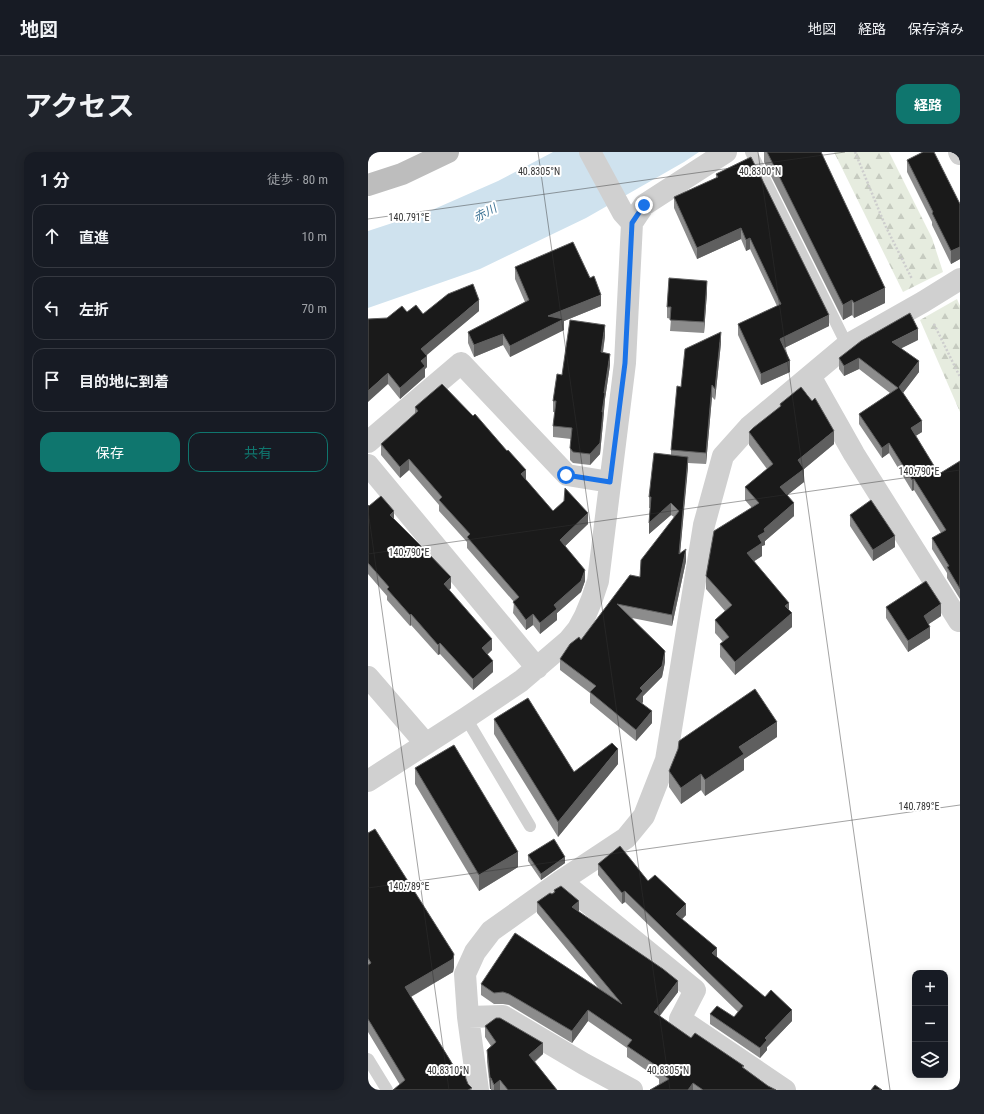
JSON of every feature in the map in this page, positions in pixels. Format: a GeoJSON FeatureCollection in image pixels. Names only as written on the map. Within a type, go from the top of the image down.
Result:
{"type":"FeatureCollection","features":[{"type":"Feature","properties":{"kind":"main road"},"geometry":{"type":"LineString","coordinates":[[368,185],[402,174],[448,152]]}},
{"type":"Feature","properties":{"kind":"street"},"geometry":{"type":"LineString","coordinates":[[368,781],[466,718],[521,681],[537,668],[569,640],[578,628],[592,599],[598,580],[625,363],[628,218],[590,152]]}},
{"type":"Feature","properties":{"kind":"street"},"geometry":{"type":"LineString","coordinates":[[628,218],[644,205],[726,152]]}},
{"type":"Feature","properties":{"kind":"street"},"geometry":{"type":"LineString","coordinates":[[478,1090],[468,1017],[465,974],[475,952],[492,931],[626,838],[644,816],[666,760],[704,525],[723,456],[749,426],[847,345],[960,279]]}},
{"type":"Feature","properties":{"kind":"street"},"geometry":{"type":"LineString","coordinates":[[368,442],[461,363],[566,475],[610,482]]}},
{"type":"Feature","properties":{"kind":"street"},"geometry":{"type":"LineString","coordinates":[[810,376],[854,454],[959,621]]}},
{"type":"Feature","properties":{"kind":"street"},"geometry":{"type":"LineString","coordinates":[[368,465],[537,668]]}},
{"type":"Feature","properties":{"kind":"street"},"geometry":{"type":"LineString","coordinates":[[368,677],[426,744]]}},
{"type":"Feature","properties":{"kind":"street"},"geometry":{"type":"LineString","coordinates":[[562,881],[695,990],[680,1019],[785,1090]]}},
{"type":"Feature","properties":{"kind":"street"},"geometry":{"type":"LineString","coordinates":[[468,1017],[503,1016],[584,1064],[632,1090]]}},
{"type":"Feature","properties":{"kind":"lane"},"geometry":{"type":"LineString","coordinates":[[751,152],[847,345]]}},
{"type":"Feature","properties":{"kind":"lane"},"geometry":{"type":"LineString","coordinates":[[466,718],[530,826]]}},
{"type":"Feature","properties":{"kind":"lane"},"geometry":{"type":"LineString","coordinates":[[368,1059],[387,1090]]}},
{"type":"Feature","properties":{"kind":"path"},"geometry":{"type":"LineString","coordinates":[[855,152],[885,225],[914,284]]}},
{"type":"Feature","properties":{"kind":"path"},"geometry":{"type":"LineString","coordinates":[[931,319],[960,377]]}},
{"type":"Feature","properties":{"kind":"green space"},"geometry":{"type":"Polygon","coordinates":[[[834,152],[889,152],[932,238],[943,272],[903,292],[834,152]]]}},
{"type":"Feature","properties":{"kind":"green space"},"geometry":{"type":"Polygon","coordinates":[[[957,299],[960,306],[960,412],[920,320],[957,299]]]}},
{"type":"Feature","properties":{"kind":"water","name":"赤川"},"geometry":{"type":"Polygon","coordinates":[[[553,152],[699,152],[586,218],[480,269],[368,308],[368,231],[432,210],[498,181],[553,152]]]}},
{"type":"Feature","properties":{"kind":"building"},"geometry":{"type":"Polygon","coordinates":[[[767,152],[821,152],[885,288],[854,303],[852,300],[843,305],[767,152]]]}},
{"type":"Feature","properties":{"kind":"building"},"geometry":{"type":"Polygon","coordinates":[[[923,152],[934,152],[960,204],[960,247],[951,251],[907,160],[923,152]]]}},
{"type":"Feature","properties":{"kind":"building"},"geometry":{"type":"Polygon","coordinates":[[[751,157],[829,315],[780,339],[790,361],[761,374],[738,324],[781,304],[750,238],[746,240],[741,228],[697,248],[674,197],[718,177],[716,174],[751,157]]]}},
{"type":"Feature","properties":{"kind":"building"},"geometry":{"type":"Polygon","coordinates":[[[573,242],[590,278],[594,276],[601,295],[548,316],[564,319],[510,346],[503,334],[474,345],[468,332],[529,300],[515,267],[573,242]]]}},
{"type":"Feature","properties":{"kind":"building"},"geometry":{"type":"Polygon","coordinates":[[[669,278],[707,281],[704,322],[670,320],[671,307],[667,307],[669,278]]]}},
{"type":"Feature","properties":{"kind":"building"},"geometry":{"type":"Polygon","coordinates":[[[473,284],[479,300],[421,349],[427,356],[421,361],[425,366],[400,388],[388,373],[368,391],[368,319],[387,318],[402,306],[407,312],[416,305],[423,314],[448,294],[473,284]]]}},
{"type":"Feature","properties":{"kind":"building"},"geometry":{"type":"Polygon","coordinates":[[[910,313],[918,329],[892,342],[919,361],[899,387],[922,421],[911,428],[939,474],[960,461],[960,589],[947,567],[949,566],[932,538],[946,530],[889,443],[882,448],[859,414],[898,388],[859,358],[844,366],[839,358],[861,341],[910,313]]]}},
{"type":"Feature","properties":{"kind":"building"},"geometry":{"type":"Polygon","coordinates":[[[570,320],[605,325],[601,352],[610,354],[604,393],[600,443],[590,454],[573,452],[570,448],[572,428],[553,426],[556,401],[553,401],[557,374],[562,375],[570,320]]]}},
{"type":"Feature","properties":{"kind":"building"},"geometry":{"type":"Polygon","coordinates":[[[721,332],[715,389],[712,385],[706,453],[671,450],[677,386],[681,387],[685,349],[721,332]]]}},
{"type":"Feature","properties":{"kind":"building"},"geometry":{"type":"Polygon","coordinates":[[[442,384],[473,416],[475,414],[507,451],[508,450],[526,470],[521,474],[553,511],[564,501],[565,488],[588,513],[560,540],[585,570],[581,581],[554,605],[557,609],[540,623],[533,614],[526,620],[513,602],[519,597],[467,537],[470,534],[439,500],[442,497],[409,459],[400,467],[381,444],[418,411],[415,407],[442,384]]]}},
{"type":"Feature","properties":{"kind":"building"},"geometry":{"type":"Polygon","coordinates":[[[801,387],[812,401],[815,398],[834,431],[798,460],[804,469],[780,487],[794,503],[764,529],[765,532],[758,536],[762,543],[747,553],[789,603],[785,606],[792,613],[735,662],[720,644],[729,637],[715,620],[732,605],[706,576],[714,531],[759,503],[745,487],[773,464],[749,432],[781,406],[780,404],[801,387]]]}},
{"type":"Feature","properties":{"kind":"building"},"geometry":{"type":"Polygon","coordinates":[[[654,453],[688,457],[679,554],[686,549],[672,615],[617,604],[665,651],[662,666],[640,688],[643,691],[636,699],[652,711],[636,730],[590,692],[596,686],[560,659],[570,644],[579,637],[581,640],[630,575],[640,577],[641,560],[679,511],[671,503],[649,523],[651,497],[649,497],[654,453]]]}},
{"type":"Feature","properties":{"kind":"building"},"geometry":{"type":"Polygon","coordinates":[[[381,496],[394,511],[390,515],[451,577],[444,584],[492,639],[482,648],[493,661],[473,679],[440,643],[438,645],[411,614],[410,615],[387,589],[389,587],[368,563],[368,505],[369,506],[381,496]]]}},
{"type":"Feature","properties":{"kind":"building"},"geometry":{"type":"Polygon","coordinates":[[[871,500],[895,536],[873,550],[850,515],[871,500]]]}},
{"type":"Feature","properties":{"kind":"building"},"geometry":{"type":"Polygon","coordinates":[[[926,581],[941,604],[924,616],[930,627],[908,641],[886,607],[926,581]]]}},
{"type":"Feature","properties":{"kind":"building"},"geometry":{"type":"Polygon","coordinates":[[[755,689],[777,722],[739,747],[744,754],[705,780],[701,774],[681,788],[669,771],[678,749],[679,741],[755,689]]]}},
{"type":"Feature","properties":{"kind":"building"},"geometry":{"type":"Polygon","coordinates":[[[528,698],[574,772],[612,743],[618,749],[558,822],[494,719],[528,698]]]}},
{"type":"Feature","properties":{"kind":"building"},"geometry":{"type":"Polygon","coordinates":[[[454,745],[518,852],[479,875],[415,768],[454,745]]]}},
{"type":"Feature","properties":{"kind":"building"},"geometry":{"type":"Polygon","coordinates":[[[375,829],[454,954],[453,959],[405,987],[458,1073],[464,1068],[468,1084],[472,1088],[468,1090],[393,1090],[405,1080],[368,1019],[368,965],[371,963],[368,958],[368,833],[375,829]]]}},
{"type":"Feature","properties":{"kind":"building"},"geometry":{"type":"Polygon","coordinates":[[[554,839],[565,857],[541,874],[528,855],[554,839]]]}},
{"type":"Feature","properties":{"kind":"building"},"geometry":{"type":"Polygon","coordinates":[[[620,846],[648,881],[655,875],[686,904],[676,914],[717,948],[712,953],[765,997],[771,990],[792,1010],[765,1038],[767,1040],[760,1048],[710,1014],[717,1006],[734,1017],[743,1006],[625,891],[622,893],[598,864],[620,846]]]}},
{"type":"Feature","properties":{"kind":"building"},"geometry":{"type":"Polygon","coordinates":[[[561,886],[579,901],[572,907],[663,969],[678,981],[654,1012],[691,1038],[695,1033],[744,1066],[742,1067],[768,1086],[776,1090],[703,1090],[693,1083],[688,1090],[650,1090],[669,1079],[659,1072],[661,1069],[627,1046],[632,1040],[588,1010],[572,1031],[509,994],[503,992],[494,993],[481,984],[515,933],[622,1004],[537,902],[550,893],[552,894],[555,892],[554,890],[561,886]]]}},
{"type":"Feature","properties":{"kind":"building"},"geometry":{"type":"Polygon","coordinates":[[[496,1018],[500,1018],[543,1043],[529,1055],[557,1090],[508,1090],[500,1080],[494,1085],[490,1078],[487,1050],[496,1042],[485,1026],[496,1018]]]}},
{"type":"Feature","properties":{"kind":"building"},"geometry":{"type":"Polygon","coordinates":[[[875,1085],[882,1090],[871,1090],[875,1085]]]}},
{"type":"Feature","properties":{"kind":"route"},"geometry":{"type":"LineString","coordinates":[[566,475],[610,482],[625,363],[632,223],[644,205]]}}]}
